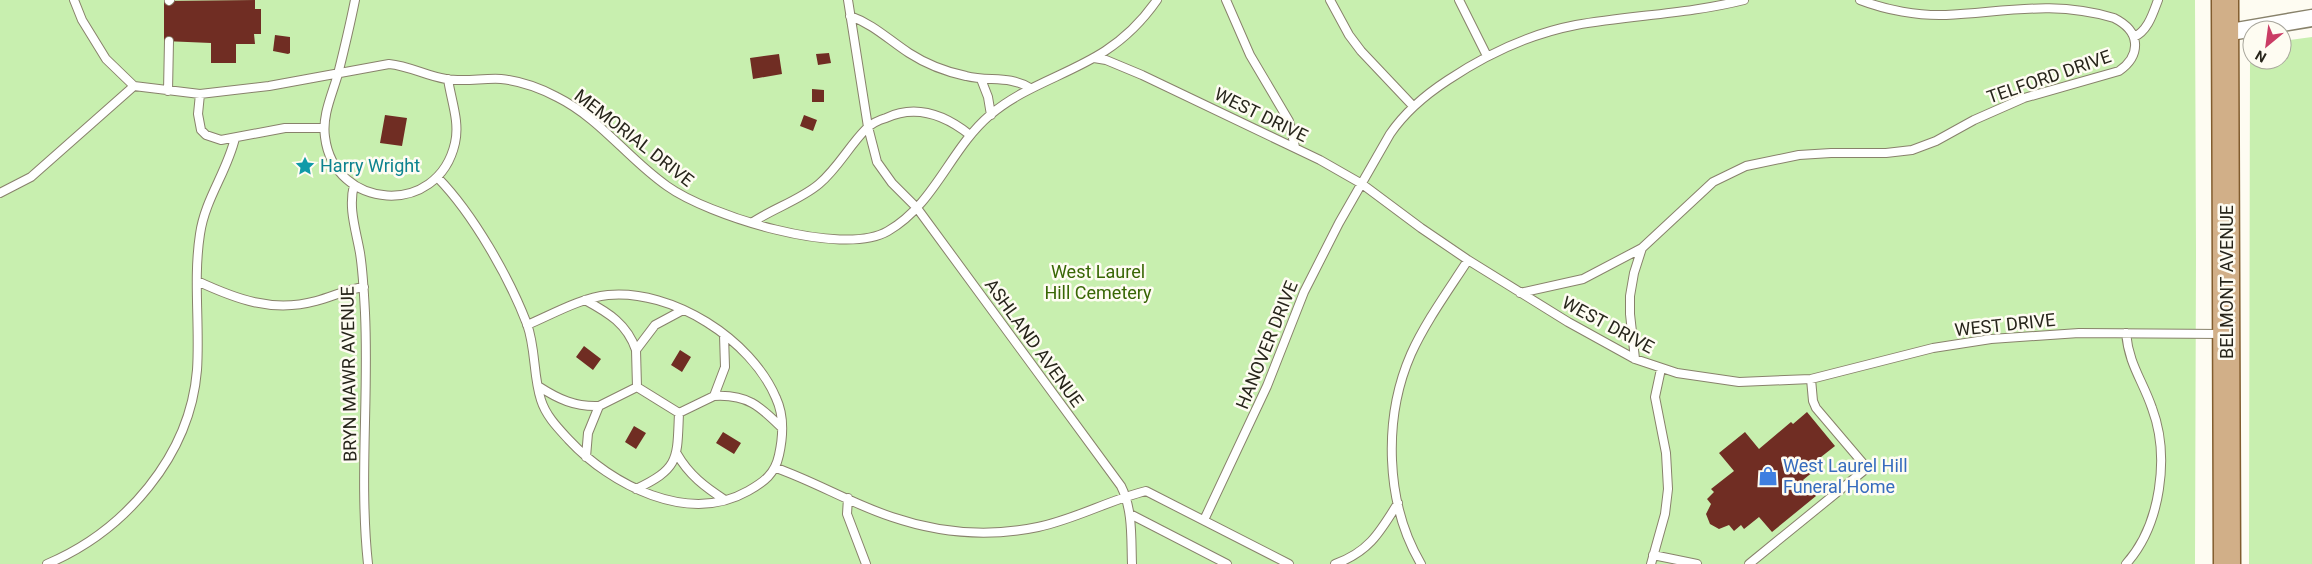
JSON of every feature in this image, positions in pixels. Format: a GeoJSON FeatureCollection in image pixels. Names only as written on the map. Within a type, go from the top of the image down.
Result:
{"type":"FeatureCollection","features":[{"type":"Feature","properties":{"kind":"main road","name":"BELMONT AVENUE"},"geometry":{"type":"LineString","coordinates":[[2225,0],[2228,334],[2227,564]]}},
{"type":"Feature","properties":{"kind":"street"},"geometry":{"type":"LineString","coordinates":[[2225,33],[2312,18]]}},
{"type":"Feature","properties":{"kind":"lane"},"geometry":{"type":"LineString","coordinates":[[0,193],[31,177],[134,86],[106,59],[82,20],[74,0]]}},
{"type":"Feature","properties":{"kind":"lane"},"geometry":{"type":"LineString","coordinates":[[355,0],[324,128],[332,160],[345,178],[354,185],[375,194],[394,196],[420,190],[438,178],[447,165],[455,141],[455,117],[448,79]]}},
{"type":"Feature","properties":{"kind":"lane","name":"ASHLAND AVENUE"},"geometry":{"type":"LineString","coordinates":[[848,0],[868,127],[877,162],[884,174],[917,208],[1102,460],[1126,496]]}},
{"type":"Feature","properties":{"kind":"lane","name":"MEMORIAL DRIVE"},"geometry":{"type":"LineString","coordinates":[[134,86],[168,92],[200,94],[269,86],[389,64],[402,65],[448,79],[501,79],[542,90],[566,102],[590,118],[651,173],[682,196],[716,212],[822,239],[862,239],[887,232],[917,208],[970,135],[991,115],[1030,88],[1107,50],[1132,29],[1156,0]]}},
{"type":"Feature","properties":{"kind":"lane"},"geometry":{"type":"LineString","coordinates":[[1226,0],[1250,55],[1289,121],[1295,148]]}},
{"type":"Feature","properties":{"kind":"lane"},"geometry":{"type":"LineString","coordinates":[[1330,0],[1349,35],[1361,51],[1413,106]]}},
{"type":"Feature","properties":{"kind":"lane"},"geometry":{"type":"LineString","coordinates":[[1459,0],[1487,56]]}},
{"type":"Feature","properties":{"kind":"lane","name":"HANOVER DRIVE"},"geometry":{"type":"LineString","coordinates":[[1204,520],[1264,394],[1304,292],[1339,223],[1390,134],[1400,119],[1413,106],[1487,56],[1528,38],[1574,26],[1693,12],[1744,0]]}},
{"type":"Feature","properties":{"kind":"lane"},"geometry":{"type":"LineString","coordinates":[[1860,0],[1922,15],[1969,13],[2018,4],[2056,3],[2104,13],[2129,28],[2134,37],[2140,35],[2144,29],[2158,0]]}},
{"type":"Feature","properties":{"kind":"lane"},"geometry":{"type":"LineString","coordinates":[[850,16],[870,24],[909,53],[924,61],[958,74],[982,79],[1012,80],[1030,88]]}},
{"type":"Feature","properties":{"kind":"lane","name":"TELFORD DRIVE"},"geometry":{"type":"LineString","coordinates":[[1520,293],[1583,279],[1642,248],[1713,182],[1729,173],[1746,166],[1799,155],[1886,153],[1926,146],[1974,120],[2024,98],[2119,71],[2132,58],[2135,46],[2134,37]]}},
{"type":"Feature","properties":{"kind":"lane"},"geometry":{"type":"LineString","coordinates":[[168,92],[169,41]]}},
{"type":"Feature","properties":{"kind":"lane","name":"WEST DRIVE"},"geometry":{"type":"LineString","coordinates":[[1094,58],[1106,60],[1142,75],[1295,148],[1362,184],[1468,260],[1589,334],[1635,359],[1696,377],[1739,382],[1811,380],[1933,348],[1991,339],[2078,333],[2228,334]]}},
{"type":"Feature","properties":{"kind":"lane"},"geometry":{"type":"LineString","coordinates":[[982,79],[991,115]]}},
{"type":"Feature","properties":{"kind":"lane"},"geometry":{"type":"LineString","coordinates":[[200,94],[198,114],[201,130],[213,139],[235,138],[285,128],[324,128]]}},
{"type":"Feature","properties":{"kind":"lane"},"geometry":{"type":"LineString","coordinates":[[753,222],[816,186],[838,164],[868,127],[896,113],[911,110],[934,114],[952,122],[970,135]]}},
{"type":"Feature","properties":{"kind":"lane"},"geometry":{"type":"LineString","coordinates":[[46,564],[86,543],[126,512],[157,475],[182,434],[191,403],[197,370],[197,281],[202,220],[210,197],[229,158],[235,138]]}},
{"type":"Feature","properties":{"kind":"lane"},"geometry":{"type":"LineString","coordinates":[[438,178],[462,205],[479,231],[527,325],[535,358],[541,399],[553,422],[586,457],[612,477],[636,489],[688,503],[725,500],[742,495],[756,486],[776,468],[781,445],[782,428],[778,402],[771,386],[743,350],[724,335],[683,310],[641,297],[621,294],[585,300],[527,325]]}},
{"type":"Feature","properties":{"kind":"lane","name":"BRYN MAWR AVENUE"},"geometry":{"type":"LineString","coordinates":[[354,185],[350,202],[364,287],[367,374],[365,462],[368,564]]}},
{"type":"Feature","properties":{"kind":"lane","name":"TELFORD DRIVE"},"geometry":{"type":"LineString","coordinates":[[1635,359],[1630,296],[1634,273],[1642,248]]}},
{"type":"Feature","properties":{"kind":"lane"},"geometry":{"type":"LineString","coordinates":[[1420,564],[1410,542],[1398,503],[1393,470],[1392,436],[1396,406],[1405,368],[1428,322],[1468,260]]}},
{"type":"Feature","properties":{"kind":"lane"},"geometry":{"type":"LineString","coordinates":[[197,281],[242,300],[280,306],[307,303],[364,287]]}},
{"type":"Feature","properties":{"kind":"lane"},"geometry":{"type":"LineString","coordinates":[[585,300],[616,318],[632,338],[636,350],[637,387]]}},
{"type":"Feature","properties":{"kind":"lane"},"geometry":{"type":"LineString","coordinates":[[636,350],[655,326],[683,310]]}},
{"type":"Feature","properties":{"kind":"lane"},"geometry":{"type":"LineString","coordinates":[[2126,333],[2128,356],[2152,408],[2158,427],[2162,461],[2157,498],[2150,523],[2142,543],[2126,564]]}},
{"type":"Feature","properties":{"kind":"lane"},"geometry":{"type":"LineString","coordinates":[[714,396],[725,366],[724,335]]}},
{"type":"Feature","properties":{"kind":"lane"},"geometry":{"type":"LineString","coordinates":[[1651,564],[1665,514],[1668,489],[1666,453],[1655,397],[1661,368]]}},
{"type":"Feature","properties":{"kind":"lane"},"geometry":{"type":"LineString","coordinates":[[1748,564],[1867,468],[1816,408],[1813,401],[1811,380]]}},
{"type":"Feature","properties":{"kind":"lane"},"geometry":{"type":"LineString","coordinates":[[538,386],[570,404],[585,407],[599,406],[637,387]]}},
{"type":"Feature","properties":{"kind":"lane"},"geometry":{"type":"LineString","coordinates":[[637,387],[679,413]]}},
{"type":"Feature","properties":{"kind":"lane"},"geometry":{"type":"LineString","coordinates":[[679,413],[714,396],[729,395],[742,397],[754,403],[782,428]]}},
{"type":"Feature","properties":{"kind":"lane"},"geometry":{"type":"LineString","coordinates":[[586,457],[588,433],[599,406]]}},
{"type":"Feature","properties":{"kind":"lane"},"geometry":{"type":"LineString","coordinates":[[679,413],[678,454],[686,468],[696,479],[725,500]]}},
{"type":"Feature","properties":{"kind":"lane"},"geometry":{"type":"LineString","coordinates":[[636,489],[661,476],[678,454]]}},
{"type":"Feature","properties":{"kind":"lane"},"geometry":{"type":"LineString","coordinates":[[776,468],[892,517],[916,524],[950,530],[991,533],[1014,531],[1056,522],[1126,496],[1146,491],[1289,564]]}},
{"type":"Feature","properties":{"kind":"lane"},"geometry":{"type":"LineString","coordinates":[[1126,496],[1130,514],[1132,564]]}},
{"type":"Feature","properties":{"kind":"lane"},"geometry":{"type":"LineString","coordinates":[[848,498],[847,514],[866,564]]}},
{"type":"Feature","properties":{"kind":"lane"},"geometry":{"type":"LineString","coordinates":[[1335,564],[1348,560],[1369,545],[1398,503]]}},
{"type":"Feature","properties":{"kind":"lane"},"geometry":{"type":"LineString","coordinates":[[1130,514],[1227,564]]}},
{"type":"Feature","properties":{"kind":"lane"},"geometry":{"type":"LineString","coordinates":[[1653,555],[1697,564]]}},
{"type":"Feature","properties":{"kind":"green space","name":"West Laurel Hill Cemetery"},"geometry":{"type":"Polygon","coordinates":[[[0,0],[2195,0],[2195,564],[0,564],[0,0]]]}},
{"type":"Feature","properties":{"kind":"green space"},"geometry":{"type":"Polygon","coordinates":[[[2312,37],[2312,564],[2249,564],[2250,70],[2292,70],[2292,40],[2312,37]]]}},
{"type":"Feature","properties":{"kind":"building"},"geometry":{"type":"Polygon","coordinates":[[[255,0],[255,9],[261,9],[261,34],[254,34],[255,44],[236,44],[236,63],[211,63],[211,43],[164,41],[164,1],[255,0]]]}},
{"type":"Feature","properties":{"kind":"building"},"geometry":{"type":"Polygon","coordinates":[[[275,35],[290,37],[290,53],[273,51],[275,35]]]}},
{"type":"Feature","properties":{"kind":"building"},"geometry":{"type":"Polygon","coordinates":[[[829,53],[831,63],[818,65],[816,54],[829,53]]]}},
{"type":"Feature","properties":{"kind":"building"},"geometry":{"type":"Polygon","coordinates":[[[779,54],[782,74],[753,79],[750,58],[779,54]]]}},
{"type":"Feature","properties":{"kind":"building"},"geometry":{"type":"Polygon","coordinates":[[[812,89],[824,90],[824,102],[812,102],[812,89]]]}},
{"type":"Feature","properties":{"kind":"building"},"geometry":{"type":"Polygon","coordinates":[[[385,115],[407,118],[402,146],[380,143],[385,115]]]}},
{"type":"Feature","properties":{"kind":"building"},"geometry":{"type":"Polygon","coordinates":[[[804,115],[817,120],[813,131],[800,126],[804,115]]]}},
{"type":"Feature","properties":{"kind":"building"},"geometry":{"type":"Polygon","coordinates":[[[584,346],[601,359],[593,370],[576,357],[584,346]]]}},
{"type":"Feature","properties":{"kind":"building"},"geometry":{"type":"Polygon","coordinates":[[[680,350],[691,357],[682,372],[671,365],[680,350]]]}},
{"type":"Feature","properties":{"kind":"building","name":"West Laurel Hill Funeral Home"},"geometry":{"type":"Polygon","coordinates":[[[1807,412],[1835,446],[1821,457],[1825,462],[1803,480],[1816,496],[1772,532],[1759,517],[1744,529],[1741,525],[1734,531],[1729,525],[1719,529],[1710,524],[1706,514],[1711,504],[1707,499],[1714,492],[1711,489],[1734,471],[1719,453],[1745,432],[1759,449],[1791,422],[1793,424],[1807,412]]]}},
{"type":"Feature","properties":{"kind":"building"},"geometry":{"type":"Polygon","coordinates":[[[634,426],[646,433],[636,449],[625,442],[634,426]]]}},
{"type":"Feature","properties":{"kind":"building"},"geometry":{"type":"Polygon","coordinates":[[[723,432],[741,443],[734,454],[716,443],[723,432]]]}},
{"type":"Feature","properties":{"kind":"place","name":"Harry Wright"},"geometry":{"type":"Point","coordinates":[305,166]}},
{"type":"Feature","properties":{"kind":"place","name":"West Laurel Hill Funeral Home"},"geometry":{"type":"Point","coordinates":[1768,476]}}]}
